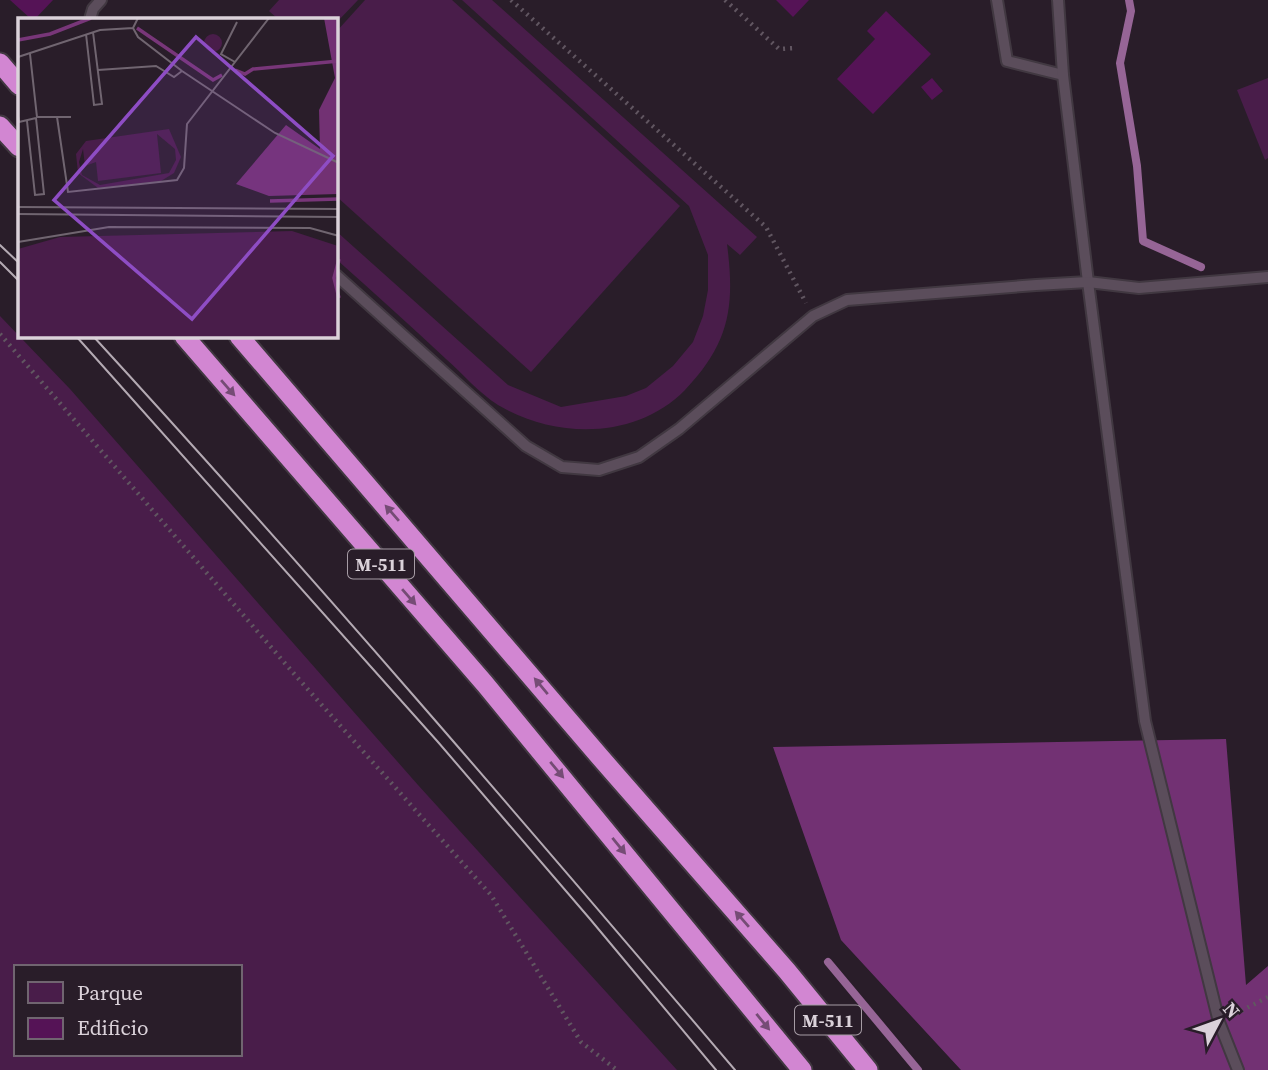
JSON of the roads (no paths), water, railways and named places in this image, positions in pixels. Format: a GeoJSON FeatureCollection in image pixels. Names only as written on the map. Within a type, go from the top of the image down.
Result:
{"type":"FeatureCollection","features":[{"type":"Feature","properties":{"kind":"highway"},"geometry":{"type":"LineString","coordinates":[[0,63],[18,84]]}},
{"type":"Feature","properties":{"kind":"highway"},"geometry":{"type":"LineString","coordinates":[[0,126],[18,147]]}},
{"type":"Feature","properties":{"kind":"highway","name":"M-511"},"geometry":{"type":"LineString","coordinates":[[186,338],[485,684],[802,1070]]}},
{"type":"Feature","properties":{"kind":"highway","name":"M-511"},"geometry":{"type":"LineString","coordinates":[[241,338],[787,971],[868,1070]]}},
{"type":"Feature","properties":{"kind":"highway"},"geometry":{"type":"LineString","coordinates":[[787,971],[885,1070]]}},
{"type":"Feature","properties":{"kind":"lane"},"geometry":{"type":"LineString","coordinates":[[90,18],[93,9],[101,0]]}},
{"type":"Feature","properties":{"kind":"lane"},"geometry":{"type":"LineString","coordinates":[[997,0],[1007,61],[1063,75]]}},
{"type":"Feature","properties":{"kind":"lane"},"geometry":{"type":"LineString","coordinates":[[1058,0],[1063,75],[1145,721],[1219,1022],[1238,1070]]}},
{"type":"Feature","properties":{"kind":"lane"},"geometry":{"type":"LineString","coordinates":[[338,277],[526,446],[562,467],[599,470],[639,457],[679,429],[813,316],[847,300],[1088,282],[1139,288],[1268,276]]}},
{"type":"Feature","properties":{"kind":"waterway"},"geometry":{"type":"LineString","coordinates":[[1129,0],[1131,11],[1120,63],[1137,166],[1143,241],[1201,267]]}},
{"type":"Feature","properties":{"kind":"waterway"},"geometry":{"type":"LineString","coordinates":[[828,962],[918,1070]]}},
{"type":"Feature","properties":{"kind":"tram line"},"geometry":{"type":"LineString","coordinates":[[0,245],[18,262]]}},
{"type":"Feature","properties":{"kind":"tram line"},"geometry":{"type":"LineString","coordinates":[[0,262],[18,280]]}},
{"type":"Feature","properties":{"kind":"tram line"},"geometry":{"type":"LineString","coordinates":[[78,338],[438,742],[716,1070]]}},
{"type":"Feature","properties":{"kind":"tram line"},"geometry":{"type":"LineString","coordinates":[[95,338],[417,700],[735,1070]]}}]}
